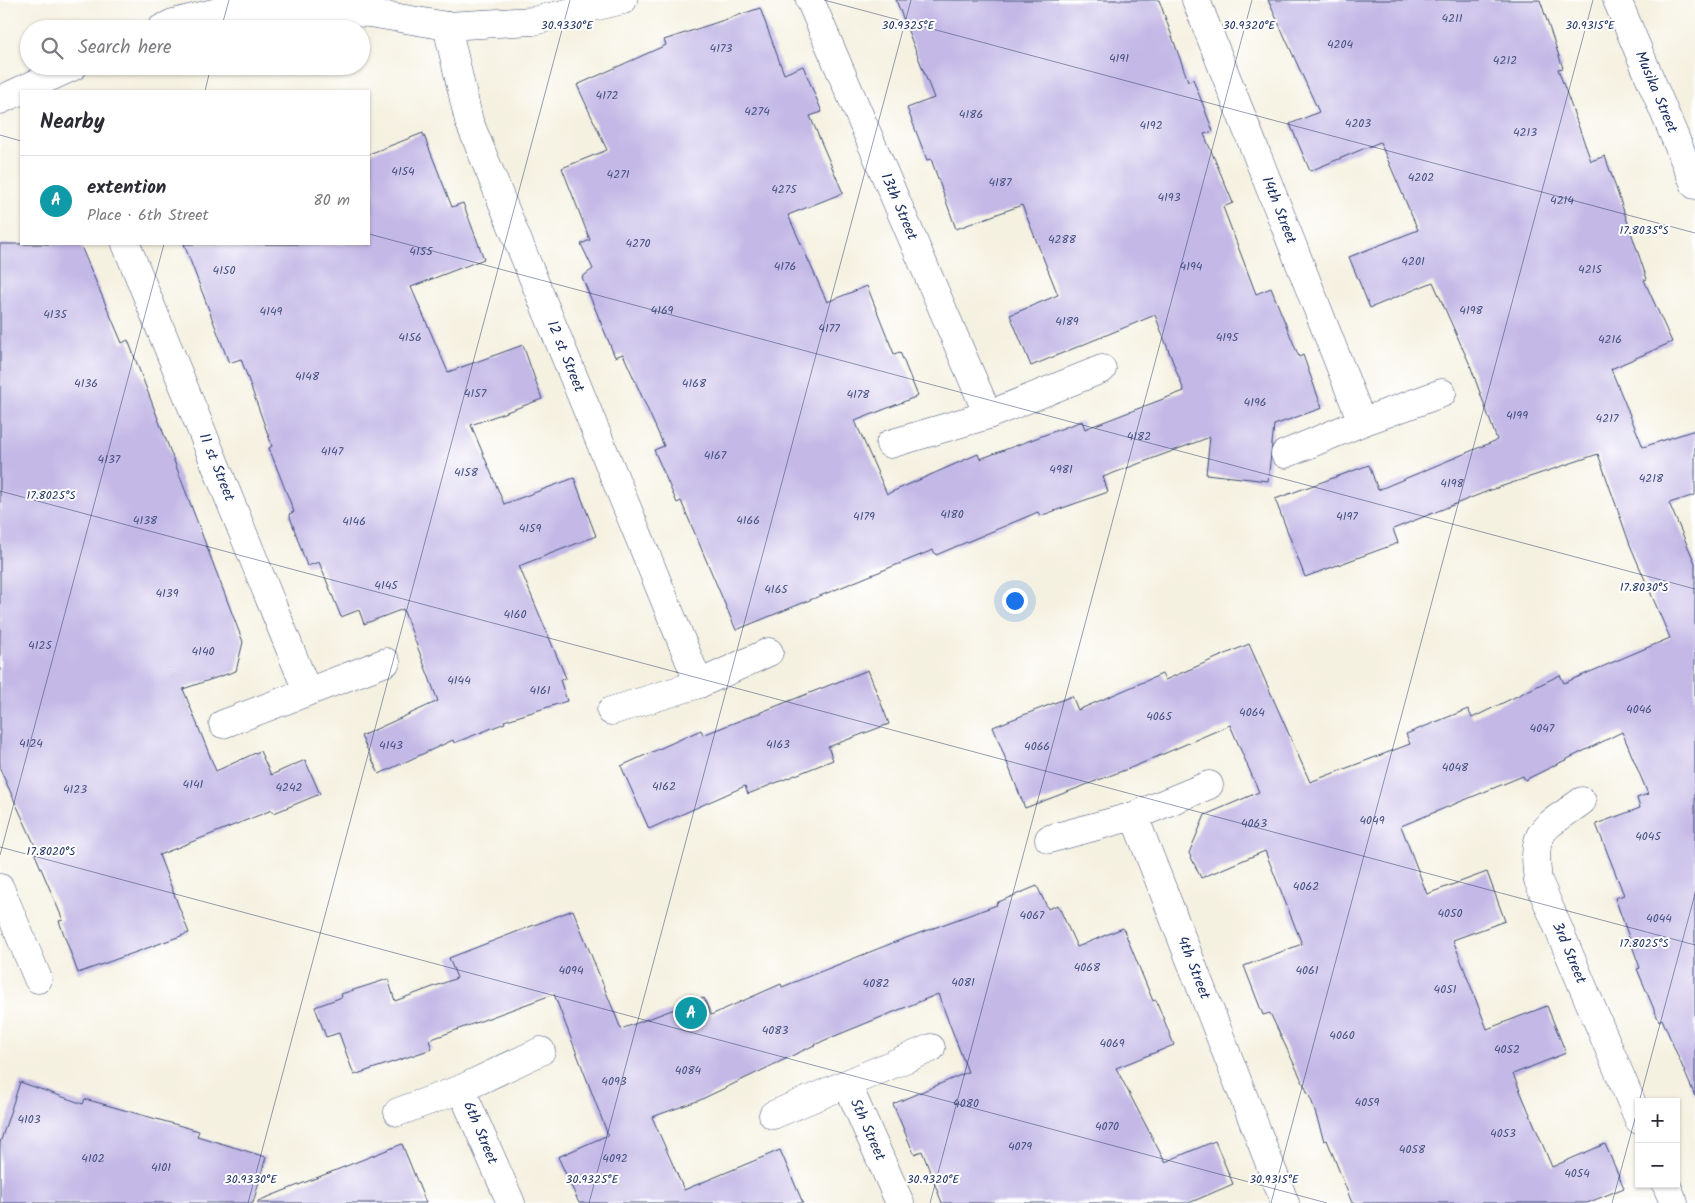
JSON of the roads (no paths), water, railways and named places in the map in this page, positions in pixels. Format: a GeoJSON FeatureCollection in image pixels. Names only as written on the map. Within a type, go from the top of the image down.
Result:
{"type":"FeatureCollection","features":[{"type":"Feature","properties":{"kind":"street"},"geometry":{"type":"LineString","coordinates":[[192,20],[229,9],[370,6],[447,26],[532,21],[623,0]]}},
{"type":"Feature","properties":{"kind":"street","name":"13th Street"},"geometry":{"type":"LineString","coordinates":[[810,0],[988,415]]}},
{"type":"Feature","properties":{"kind":"street","name":"14th Street"},"geometry":{"type":"LineString","coordinates":[[1196,0],[1362,422]]}},
{"type":"Feature","properties":{"kind":"street","name":"Musika Street"},"geometry":{"type":"LineString","coordinates":[[1617,0],[1695,185]]}},
{"type":"Feature","properties":{"kind":"street","name":"12 st Street"},"geometry":{"type":"LineString","coordinates":[[447,26],[469,120],[699,684]]}},
{"type":"Feature","properties":{"kind":"street"},"geometry":{"type":"LineString","coordinates":[[28,90],[65,77]]}},
{"type":"Feature","properties":{"kind":"street"},"geometry":{"type":"LineString","coordinates":[[0,100],[20,93]]}},
{"type":"Feature","properties":{"kind":"street","name":"11 st Street"},"geometry":{"type":"LineString","coordinates":[[126,245],[307,691]]}},
{"type":"Feature","properties":{"kind":"street"},"geometry":{"type":"LineString","coordinates":[[890,444],[988,415],[1102,369]]}},
{"type":"Feature","properties":{"kind":"street"},"geometry":{"type":"LineString","coordinates":[[1285,454],[1362,422],[1442,393]]}},
{"type":"Feature","properties":{"kind":"street"},"geometry":{"type":"LineString","coordinates":[[611,711],[699,684],[769,652]]}},
{"type":"Feature","properties":{"kind":"street"},"geometry":{"type":"LineString","coordinates":[[223,724],[386,662]]}},
{"type":"Feature","properties":{"kind":"street"},"geometry":{"type":"LineString","coordinates":[[1049,839],[1134,816],[1209,785]]}},
{"type":"Feature","properties":{"kind":"street","name":"3rd Street"},"geometry":{"type":"LineString","coordinates":[[1582,801],[1540,833],[1535,853],[1538,880],[1635,1110]]}},
{"type":"Feature","properties":{"kind":"street","name":"4th Street"},"geometry":{"type":"LineString","coordinates":[[1134,816],[1285,1203]]}},
{"type":"Feature","properties":{"kind":"street"},"geometry":{"type":"LineString","coordinates":[[0,888],[38,978]]}},
{"type":"Feature","properties":{"kind":"street"},"geometry":{"type":"LineString","coordinates":[[774,1115],[930,1048]]}},
{"type":"Feature","properties":{"kind":"street","name":"6th Street"},"geometry":{"type":"LineString","coordinates":[[511,1203],[461,1089],[541,1051]]}},
{"type":"Feature","properties":{"kind":"street","name":"5th Street"},"geometry":{"type":"LineString","coordinates":[[847,1084],[900,1203]]}},
{"type":"Feature","properties":{"kind":"street"},"geometry":{"type":"LineString","coordinates":[[398,1112],[461,1089]]}},
{"type":"Feature","properties":{"kind":"street"},"geometry":{"type":"LineString","coordinates":[[1668,1188],[1674,1203]]}},
{"type":"Feature","properties":{"kind":"place","name":"extention"},"geometry":{"type":"Point","coordinates":[691,1013]}}]}
